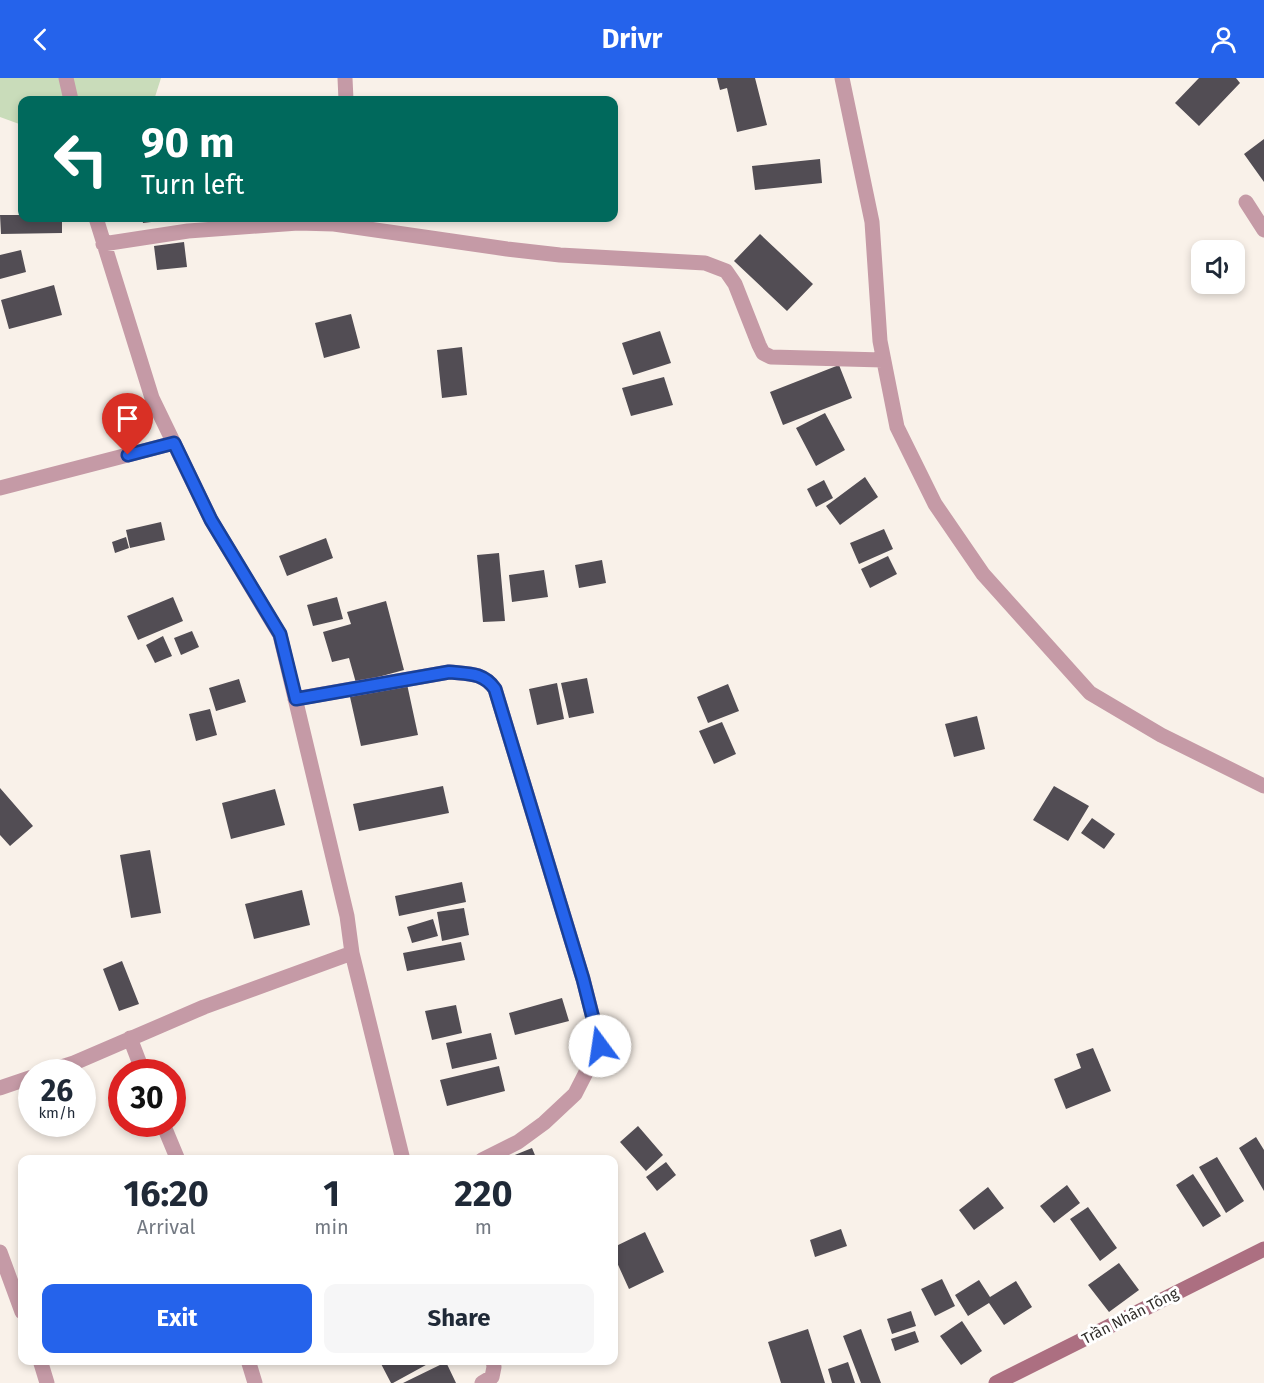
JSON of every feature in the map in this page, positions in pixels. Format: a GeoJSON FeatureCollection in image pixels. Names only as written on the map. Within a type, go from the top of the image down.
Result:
{"type":"FeatureCollection","features":[{"type":"Feature","properties":{"kind":"street"},"geometry":{"type":"LineString","coordinates":[[66,78],[70,96]]}},
{"type":"Feature","properties":{"kind":"street"},"geometry":{"type":"LineString","coordinates":[[345,78],[346,96]]}},
{"type":"Feature","properties":{"kind":"street"},"geometry":{"type":"LineString","coordinates":[[842,78],[872,222],[880,341],[897,428],[935,504],[983,574],[1090,693],[1161,735],[1264,786]]}},
{"type":"Feature","properties":{"kind":"street"},"geometry":{"type":"LineString","coordinates":[[1246,202],[1264,230]]}},
{"type":"Feature","properties":{"kind":"street"},"geometry":{"type":"LineString","coordinates":[[97,222],[152,398],[211,520],[280,634],[347,916],[352,953],[402,1155]]}},
{"type":"Feature","properties":{"kind":"street"},"geometry":{"type":"LineString","coordinates":[[103,244],[188,231],[298,222]]}},
{"type":"Feature","properties":{"kind":"street"},"geometry":{"type":"LineString","coordinates":[[340,222],[507,249],[560,255],[705,263],[726,271],[735,284],[763,353],[771,357],[883,360]]}},
{"type":"Feature","properties":{"kind":"street"},"geometry":{"type":"LineString","coordinates":[[0,488],[174,443]]}},
{"type":"Feature","properties":{"kind":"street"},"geometry":{"type":"LineString","coordinates":[[296,699],[449,672],[472,674],[485,678],[495,689],[583,979],[600,1046],[575,1094],[544,1123],[518,1142],[492,1155]]}},
{"type":"Feature","properties":{"kind":"street"},"geometry":{"type":"LineString","coordinates":[[83,1059],[204,1007],[352,953]]}},
{"type":"Feature","properties":{"kind":"street"},"geometry":{"type":"LineString","coordinates":[[130,1038],[138,1059]]}},
{"type":"Feature","properties":{"kind":"street"},"geometry":{"type":"LineString","coordinates":[[0,1088],[18,1082]]}},
{"type":"Feature","properties":{"kind":"street"},"geometry":{"type":"LineString","coordinates":[[168,1137],[176,1155]]}},
{"type":"Feature","properties":{"kind":"street","name":"Trần Nhân Tông"},"geometry":{"type":"LineString","coordinates":[[996,1383],[1264,1249]]}},
{"type":"Feature","properties":{"kind":"street"},"geometry":{"type":"LineString","coordinates":[[0,1252],[18,1301]]}},
{"type":"Feature","properties":{"kind":"street"},"geometry":{"type":"LineString","coordinates":[[42,1365],[47,1383]]}},
{"type":"Feature","properties":{"kind":"street"},"geometry":{"type":"LineString","coordinates":[[250,1365],[255,1383]]}},
{"type":"Feature","properties":{"kind":"street"},"geometry":{"type":"LineString","coordinates":[[482,1383],[492,1377],[494,1365]]}},
{"type":"Feature","properties":{"kind":"green space"},"geometry":{"type":"Polygon","coordinates":[[[0,78],[161,78],[155,96],[18,96],[18,124],[0,117],[0,78]]]}},
{"type":"Feature","properties":{"kind":"building"},"geometry":{"type":"Polygon","coordinates":[[[717,78],[755,78],[767,125],[737,132],[727,88],[720,90],[717,78]]]}},
{"type":"Feature","properties":{"kind":"building"},"geometry":{"type":"Polygon","coordinates":[[[1199,78],[1236,78],[1240,83],[1199,126],[1175,103],[1199,78]]]}},
{"type":"Feature","properties":{"kind":"building"},"geometry":{"type":"Polygon","coordinates":[[[1264,139],[1264,182],[1244,154],[1264,139]]]}},
{"type":"Feature","properties":{"kind":"building"},"geometry":{"type":"Polygon","coordinates":[[[820,159],[822,183],[755,190],[752,166],[820,159]]]}},
{"type":"Feature","properties":{"kind":"building"},"geometry":{"type":"Polygon","coordinates":[[[0,215],[18,215],[18,222],[62,222],[62,233],[1,234],[0,215]]]}},
{"type":"Feature","properties":{"kind":"building"},"geometry":{"type":"Polygon","coordinates":[[[760,234],[813,284],[787,311],[734,261],[760,234]]]}},
{"type":"Feature","properties":{"kind":"building"},"geometry":{"type":"Polygon","coordinates":[[[184,242],[187,267],[157,270],[154,246],[184,242]]]}},
{"type":"Feature","properties":{"kind":"building"},"geometry":{"type":"Polygon","coordinates":[[[21,250],[26,272],[0,279],[0,255],[21,250]]]}},
{"type":"Feature","properties":{"kind":"building"},"geometry":{"type":"Polygon","coordinates":[[[54,285],[62,315],[9,329],[1,300],[54,285]]]}},
{"type":"Feature","properties":{"kind":"building"},"geometry":{"type":"Polygon","coordinates":[[[351,314],[360,348],[324,358],[315,323],[351,314]]]}},
{"type":"Feature","properties":{"kind":"building"},"geometry":{"type":"Polygon","coordinates":[[[660,331],[671,363],[633,375],[622,343],[660,331]]]}},
{"type":"Feature","properties":{"kind":"building"},"geometry":{"type":"Polygon","coordinates":[[[462,347],[467,395],[442,398],[437,350],[462,347]]]}},
{"type":"Feature","properties":{"kind":"building"},"geometry":{"type":"Polygon","coordinates":[[[839,365],[852,398],[783,425],[770,392],[839,365]]]}},
{"type":"Feature","properties":{"kind":"building"},"geometry":{"type":"Polygon","coordinates":[[[664,377],[673,405],[631,416],[622,388],[664,377]]]}},
{"type":"Feature","properties":{"kind":"building"},"geometry":{"type":"Polygon","coordinates":[[[825,413],[845,450],[816,466],[796,428],[825,413]]]}},
{"type":"Feature","properties":{"kind":"building"},"geometry":{"type":"Polygon","coordinates":[[[865,477],[878,497],[840,525],[826,506],[865,477]]]}},
{"type":"Feature","properties":{"kind":"building"},"geometry":{"type":"Polygon","coordinates":[[[824,480],[833,498],[816,507],[807,489],[824,480]]]}},
{"type":"Feature","properties":{"kind":"building"},"geometry":{"type":"Polygon","coordinates":[[[161,522],[165,540],[130,548],[126,530],[161,522]]]}},
{"type":"Feature","properties":{"kind":"building"},"geometry":{"type":"Polygon","coordinates":[[[884,529],[893,549],[859,564],[850,543],[884,529]]]}},
{"type":"Feature","properties":{"kind":"building"},"geometry":{"type":"Polygon","coordinates":[[[126,537],[129,548],[115,553],[112,542],[126,537]]]}},
{"type":"Feature","properties":{"kind":"building"},"geometry":{"type":"Polygon","coordinates":[[[326,538],[333,558],[287,576],[279,556],[326,538]]]}},
{"type":"Feature","properties":{"kind":"building"},"geometry":{"type":"Polygon","coordinates":[[[499,553],[505,621],[483,622],[477,555],[499,553]]]}},
{"type":"Feature","properties":{"kind":"building"},"geometry":{"type":"Polygon","coordinates":[[[888,556],[897,574],[870,588],[861,569],[888,556]]]}},
{"type":"Feature","properties":{"kind":"building"},"geometry":{"type":"Polygon","coordinates":[[[602,560],[606,583],[579,588],[575,565],[602,560]]]}},
{"type":"Feature","properties":{"kind":"building"},"geometry":{"type":"Polygon","coordinates":[[[544,570],[548,597],[512,602],[509,575],[544,570]]]}},
{"type":"Feature","properties":{"kind":"building"},"geometry":{"type":"Polygon","coordinates":[[[173,597],[183,621],[138,640],[127,616],[173,597]]]}},
{"type":"Feature","properties":{"kind":"building"},"geometry":{"type":"Polygon","coordinates":[[[337,597],[343,619],[313,626],[307,605],[337,597]]]}},
{"type":"Feature","properties":{"kind":"building"},"geometry":{"type":"Polygon","coordinates":[[[386,601],[404,670],[356,683],[349,658],[332,662],[323,632],[351,624],[347,612],[386,601]]]}},
{"type":"Feature","properties":{"kind":"building"},"geometry":{"type":"Polygon","coordinates":[[[192,631],[199,647],[181,655],[174,638],[192,631]]]}},
{"type":"Feature","properties":{"kind":"building"},"geometry":{"type":"Polygon","coordinates":[[[163,636],[172,656],[155,663],[146,645],[163,636]]]}},
{"type":"Feature","properties":{"kind":"building"},"geometry":{"type":"Polygon","coordinates":[[[587,678],[594,713],[569,718],[561,683],[587,678]]]}},
{"type":"Feature","properties":{"kind":"building"},"geometry":{"type":"Polygon","coordinates":[[[239,679],[246,702],[216,711],[209,688],[239,679]]]}},
{"type":"Feature","properties":{"kind":"building"},"geometry":{"type":"Polygon","coordinates":[[[557,683],[564,719],[537,725],[529,689],[557,683]]]}},
{"type":"Feature","properties":{"kind":"building"},"geometry":{"type":"Polygon","coordinates":[[[407,684],[418,735],[361,746],[350,697],[407,684]]]}},
{"type":"Feature","properties":{"kind":"building"},"geometry":{"type":"Polygon","coordinates":[[[728,684],[739,711],[708,723],[697,697],[728,684]]]}},
{"type":"Feature","properties":{"kind":"building"},"geometry":{"type":"Polygon","coordinates":[[[210,709],[217,735],[196,741],[189,714],[210,709]]]}},
{"type":"Feature","properties":{"kind":"building"},"geometry":{"type":"Polygon","coordinates":[[[977,716],[985,749],[954,757],[945,724],[977,716]]]}},
{"type":"Feature","properties":{"kind":"building"},"geometry":{"type":"Polygon","coordinates":[[[722,722],[736,754],[714,764],[699,731],[722,722]]]}},
{"type":"Feature","properties":{"kind":"building"},"geometry":{"type":"Polygon","coordinates":[[[443,786],[449,813],[359,831],[353,804],[443,786]]]}},
{"type":"Feature","properties":{"kind":"building"},"geometry":{"type":"Polygon","coordinates":[[[1054,786],[1089,806],[1068,841],[1033,820],[1054,786]]]}},
{"type":"Feature","properties":{"kind":"building"},"geometry":{"type":"Polygon","coordinates":[[[0,788],[33,826],[10,846],[0,835],[0,788]]]}},
{"type":"Feature","properties":{"kind":"building"},"geometry":{"type":"Polygon","coordinates":[[[275,789],[285,825],[231,839],[222,803],[275,789]]]}},
{"type":"Feature","properties":{"kind":"building"},"geometry":{"type":"Polygon","coordinates":[[[1092,818],[1115,834],[1104,849],[1081,833],[1092,818]]]}},
{"type":"Feature","properties":{"kind":"building"},"geometry":{"type":"Polygon","coordinates":[[[150,850],[161,913],[131,918],[120,855],[150,850]]]}},
{"type":"Feature","properties":{"kind":"building"},"geometry":{"type":"Polygon","coordinates":[[[462,882],[466,902],[399,916],[395,896],[462,882]]]}},
{"type":"Feature","properties":{"kind":"building"},"geometry":{"type":"Polygon","coordinates":[[[302,890],[310,925],[254,939],[245,904],[302,890]]]}},
{"type":"Feature","properties":{"kind":"building"},"geometry":{"type":"Polygon","coordinates":[[[464,908],[469,935],[442,941],[437,912],[464,908]]]}},
{"type":"Feature","properties":{"kind":"building"},"geometry":{"type":"Polygon","coordinates":[[[433,919],[438,936],[412,943],[407,927],[433,919]]]}},
{"type":"Feature","properties":{"kind":"building"},"geometry":{"type":"Polygon","coordinates":[[[461,942],[465,960],[407,971],[403,953],[461,942]]]}},
{"type":"Feature","properties":{"kind":"building"},"geometry":{"type":"Polygon","coordinates":[[[122,961],[139,1004],[119,1011],[103,969],[122,961]]]}},
{"type":"Feature","properties":{"kind":"building"},"geometry":{"type":"Polygon","coordinates":[[[562,998],[569,1021],[515,1035],[509,1013],[562,998]]]}},
{"type":"Feature","properties":{"kind":"building"},"geometry":{"type":"Polygon","coordinates":[[[456,1005],[462,1033],[432,1040],[425,1011],[456,1005]]]}},
{"type":"Feature","properties":{"kind":"building"},"geometry":{"type":"Polygon","coordinates":[[[491,1033],[497,1059],[452,1069],[446,1043],[491,1033]]]}},
{"type":"Feature","properties":{"kind":"building"},"geometry":{"type":"Polygon","coordinates":[[[1093,1048],[1111,1091],[1066,1109],[1054,1079],[1081,1068],[1076,1054],[1093,1048]]]}},
{"type":"Feature","properties":{"kind":"building"},"geometry":{"type":"Polygon","coordinates":[[[499,1066],[505,1091],[447,1106],[440,1080],[499,1066]]]}},
{"type":"Feature","properties":{"kind":"building"},"geometry":{"type":"Polygon","coordinates":[[[638,1126],[663,1155],[646,1171],[620,1142],[638,1126]]]}},
{"type":"Feature","properties":{"kind":"building"},"geometry":{"type":"Polygon","coordinates":[[[1256,1137],[1264,1150],[1264,1191],[1239,1148],[1256,1137]]]}},
{"type":"Feature","properties":{"kind":"building"},"geometry":{"type":"Polygon","coordinates":[[[532,1148],[535,1155],[515,1155],[532,1148]]]}},
{"type":"Feature","properties":{"kind":"building"},"geometry":{"type":"Polygon","coordinates":[[[1217,1157],[1244,1201],[1226,1213],[1199,1167],[1217,1157]]]}},
{"type":"Feature","properties":{"kind":"building"},"geometry":{"type":"Polygon","coordinates":[[[666,1162],[676,1175],[657,1191],[646,1177],[666,1162]]]}},
{"type":"Feature","properties":{"kind":"building"},"geometry":{"type":"Polygon","coordinates":[[[1193,1174],[1221,1216],[1203,1227],[1176,1185],[1193,1174]]]}},
{"type":"Feature","properties":{"kind":"building"},"geometry":{"type":"Polygon","coordinates":[[[1067,1185],[1080,1203],[1054,1223],[1040,1206],[1067,1185]]]}},
{"type":"Feature","properties":{"kind":"building"},"geometry":{"type":"Polygon","coordinates":[[[988,1187],[1004,1208],[974,1230],[959,1210],[988,1187]]]}},
{"type":"Feature","properties":{"kind":"building"},"geometry":{"type":"Polygon","coordinates":[[[1088,1207],[1117,1248],[1100,1261],[1070,1219],[1088,1207]]]}},
{"type":"Feature","properties":{"kind":"building"},"geometry":{"type":"Polygon","coordinates":[[[841,1229],[847,1246],[815,1257],[810,1240],[841,1229]]]}},
{"type":"Feature","properties":{"kind":"building"},"geometry":{"type":"Polygon","coordinates":[[[645,1232],[664,1272],[629,1289],[618,1265],[618,1245],[645,1232]]]}},
{"type":"Feature","properties":{"kind":"building"},"geometry":{"type":"Polygon","coordinates":[[[1119,1263],[1139,1290],[1109,1312],[1088,1285],[1119,1263]]]}},
{"type":"Feature","properties":{"kind":"building"},"geometry":{"type":"Polygon","coordinates":[[[942,1279],[955,1306],[935,1316],[921,1289],[942,1279]]]}},
{"type":"Feature","properties":{"kind":"building"},"geometry":{"type":"Polygon","coordinates":[[[979,1280],[990,1297],[1016,1281],[1032,1307],[1004,1325],[989,1303],[968,1316],[955,1295],[979,1280]]]}},
{"type":"Feature","properties":{"kind":"building"},"geometry":{"type":"Polygon","coordinates":[[[911,1311],[916,1326],[892,1334],[887,1319],[911,1311]]]}},
{"type":"Feature","properties":{"kind":"building"},"geometry":{"type":"Polygon","coordinates":[[[962,1321],[982,1351],[961,1365],[940,1336],[962,1321]]]}},
{"type":"Feature","properties":{"kind":"building"},"geometry":{"type":"Polygon","coordinates":[[[808,1329],[825,1383],[781,1383],[768,1342],[808,1329]]]}},
{"type":"Feature","properties":{"kind":"building"},"geometry":{"type":"Polygon","coordinates":[[[861,1329],[881,1383],[861,1383],[843,1336],[861,1329]]]}},
{"type":"Feature","properties":{"kind":"building"},"geometry":{"type":"Polygon","coordinates":[[[915,1331],[919,1342],[895,1351],[891,1339],[915,1331]]]}},
{"type":"Feature","properties":{"kind":"building"},"geometry":{"type":"Polygon","coordinates":[[[848,1362],[855,1383],[832,1383],[828,1369],[848,1362]]]}},
{"type":"Feature","properties":{"kind":"building"},"geometry":{"type":"Polygon","coordinates":[[[382,1365],[426,1365],[393,1383],[382,1365]]]}},
{"type":"Feature","properties":{"kind":"building"},"geometry":{"type":"Polygon","coordinates":[[[440,1365],[447,1365],[456,1383],[403,1383],[440,1365]]]}},
{"type":"Feature","properties":{"kind":"route"},"geometry":{"type":"LineString","coordinates":[[128,455],[174,443],[211,520],[280,634],[296,699],[449,672],[472,674],[490,682],[495,689],[583,979],[600,1046]]}}]}
